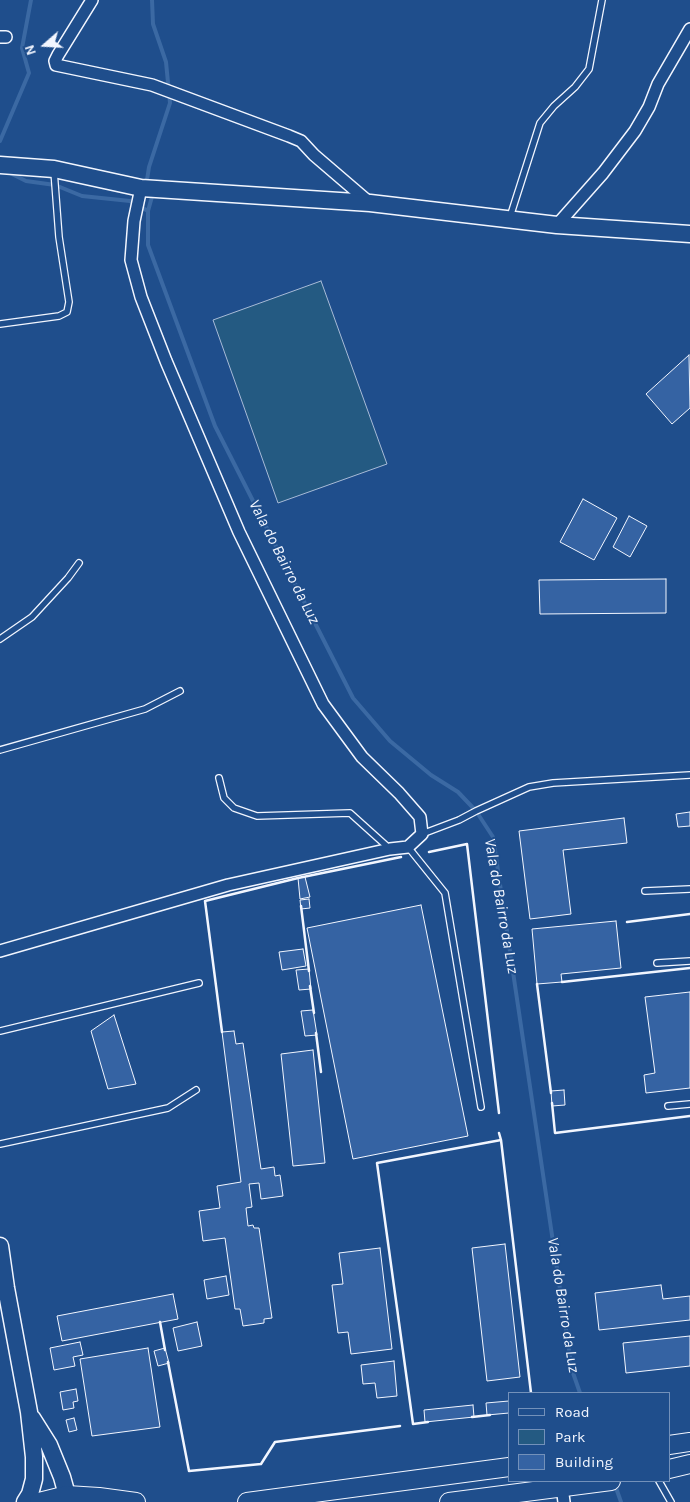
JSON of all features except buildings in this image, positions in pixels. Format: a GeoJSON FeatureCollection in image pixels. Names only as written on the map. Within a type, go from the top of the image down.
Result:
{"type":"FeatureCollection","features":[{"type":"Feature","properties":{"kind":"main road"},"geometry":{"type":"LineString","coordinates":[[670,1445],[690,1442]]}},
{"type":"Feature","properties":{"kind":"main road"},"geometry":{"type":"LineString","coordinates":[[670,1469],[690,1464]]}},
{"type":"Feature","properties":{"kind":"main road"},"geometry":{"type":"LineString","coordinates":[[247,1502],[508,1467]]}},
{"type":"Feature","properties":{"kind":"main road"},"geometry":{"type":"LineString","coordinates":[[449,1502],[563,1494],[591,1484],[604,1482]]}},
{"type":"Feature","properties":{"kind":"main road"},"geometry":{"type":"LineString","coordinates":[[39,1502],[99,1497],[136,1502]]}},
{"type":"Feature","properties":{"kind":"street"},"geometry":{"type":"LineString","coordinates":[[92,0],[55,61],[56,65],[152,84],[289,136],[301,142],[370,203]]}},
{"type":"Feature","properties":{"kind":"street"},"geometry":{"type":"LineString","coordinates":[[556,225],[603,173],[635,131],[649,107],[658,84],[690,29]]}},
{"type":"Feature","properties":{"kind":"street"},"geometry":{"type":"LineString","coordinates":[[0,165],[54,169],[141,188],[370,203],[556,225],[690,234]]}},
{"type":"Feature","properties":{"kind":"street"},"geometry":{"type":"LineString","coordinates":[[0,950],[228,886],[390,849],[408,847],[422,834],[420,817],[362,756],[323,704],[239,532],[166,361],[141,297],[131,260],[134,221],[141,188]]}},
{"type":"Feature","properties":{"kind":"street"},"geometry":{"type":"LineString","coordinates":[[0,1246],[29,1412],[34,1457],[34,1479],[30,1494],[25,1502]]}},
{"type":"Feature","properties":{"kind":"street"},"geometry":{"type":"LineString","coordinates":[[29,1412],[48,1445],[62,1476],[66,1499]]}},
{"type":"Feature","properties":{"kind":"lane"},"geometry":{"type":"LineString","coordinates":[[509,219],[540,122],[575,87],[589,69],[602,0]]}},
{"type":"Feature","properties":{"kind":"lane"},"geometry":{"type":"LineString","coordinates":[[0,324],[59,316],[67,312],[70,302],[59,237],[54,169]]}},
{"type":"Feature","properties":{"kind":"lane"},"geometry":{"type":"LineString","coordinates":[[0,639],[32,617],[68,578],[79,563]]}},
{"type":"Feature","properties":{"kind":"lane"},"geometry":{"type":"LineString","coordinates":[[0,750],[145,709],[180,691]]}},
{"type":"Feature","properties":{"kind":"lane"},"geometry":{"type":"LineString","coordinates":[[422,834],[459,820],[529,787],[553,782],[690,775]]}},
{"type":"Feature","properties":{"kind":"lane"},"geometry":{"type":"LineString","coordinates":[[219,778],[224,798],[234,808],[257,816],[350,813],[390,849]]}},
{"type":"Feature","properties":{"kind":"lane"},"geometry":{"type":"LineString","coordinates":[[408,847],[445,893],[481,1107]]}},
{"type":"Feature","properties":{"kind":"lane"},"geometry":{"type":"LineString","coordinates":[[646,891],[690,889]]}},
{"type":"Feature","properties":{"kind":"lane"},"geometry":{"type":"LineString","coordinates":[[657,963],[690,961]]}},
{"type":"Feature","properties":{"kind":"lane"},"geometry":{"type":"LineString","coordinates":[[0,1031],[199,983]]}},
{"type":"Feature","properties":{"kind":"lane"},"geometry":{"type":"LineString","coordinates":[[0,1144],[168,1108],[196,1090]]}},
{"type":"Feature","properties":{"kind":"lane"},"geometry":{"type":"LineString","coordinates":[[668,1106],[690,1104]]}},
{"type":"Feature","properties":{"kind":"lane"},"geometry":{"type":"LineString","coordinates":[[660,1482],[671,1502]]}},
{"type":"Feature","properties":{"kind":"green space"},"geometry":{"type":"Polygon","coordinates":[[[321,281],[387,464],[278,503],[213,320],[321,281]]]}},
{"type":"Feature","properties":{"kind":"waterway"},"geometry":{"type":"LineString","coordinates":[[0,141],[29,73],[22,48],[31,0]]}},
{"type":"Feature","properties":{"kind":"waterway"},"geometry":{"type":"LineString","coordinates":[[150,183],[147,180],[149,167],[170,103],[166,62],[153,24],[152,0]]}},
{"type":"Feature","properties":{"kind":"waterway","name":"Vala do Bairro da Luz"},"geometry":{"type":"LineString","coordinates":[[10,173],[26,181],[55,185],[82,196],[130,201],[148,211],[148,245],[215,426],[353,698],[390,741],[431,775],[458,792],[476,811],[493,837],[572,1370],[580,1392]]}},
{"type":"Feature","properties":{"kind":"waterway"},"geometry":{"type":"LineString","coordinates":[[148,211],[153,193]]}},
{"type":"Feature","properties":{"kind":"waterway","name":"Vala do Bairro da Luz"},"geometry":{"type":"LineString","coordinates":[[615,1485],[621,1502]]}},
{"type":"Feature","properties":{"kind":"wall"},"geometry":{"type":"LineString","coordinates":[[429,852],[467,844],[499,1113]]}},
{"type":"Feature","properties":{"kind":"wall"},"geometry":{"type":"LineString","coordinates":[[222,1032],[205,901],[298,878],[401,857]]}},
{"type":"Feature","properties":{"kind":"wall"},"geometry":{"type":"LineString","coordinates":[[301,906],[309,971]]}},
{"type":"Feature","properties":{"kind":"wall"},"geometry":{"type":"LineString","coordinates":[[627,922],[690,914]]}},
{"type":"Feature","properties":{"kind":"wall"},"geometry":{"type":"LineString","coordinates":[[562,982],[690,968]]}},
{"type":"Feature","properties":{"kind":"wall"},"geometry":{"type":"LineString","coordinates":[[537,984],[551,1093]]}},
{"type":"Feature","properties":{"kind":"wall"},"geometry":{"type":"LineString","coordinates":[[310,986],[314,1013]]}},
{"type":"Feature","properties":{"kind":"wall"},"geometry":{"type":"LineString","coordinates":[[316,1033],[321,1072]]}},
{"type":"Feature","properties":{"kind":"wall"},"geometry":{"type":"LineString","coordinates":[[552,1103],[555,1133],[690,1116]]}},
{"type":"Feature","properties":{"kind":"wall"},"geometry":{"type":"LineString","coordinates":[[428,1422],[413,1424],[377,1163],[501,1140],[499,1133]]}},
{"type":"Feature","properties":{"kind":"wall"},"geometry":{"type":"LineString","coordinates":[[501,1140],[531,1392]]}},
{"type":"Feature","properties":{"kind":"wall"},"geometry":{"type":"LineString","coordinates":[[160,1322],[165,1350]]}},
{"type":"Feature","properties":{"kind":"wall"},"geometry":{"type":"LineString","coordinates":[[168,1362],[189,1471],[261,1464],[275,1442],[400,1426]]}},
{"type":"Feature","properties":{"kind":"wall"},"geometry":{"type":"LineString","coordinates":[[472,1417],[490,1415]]}}]}
